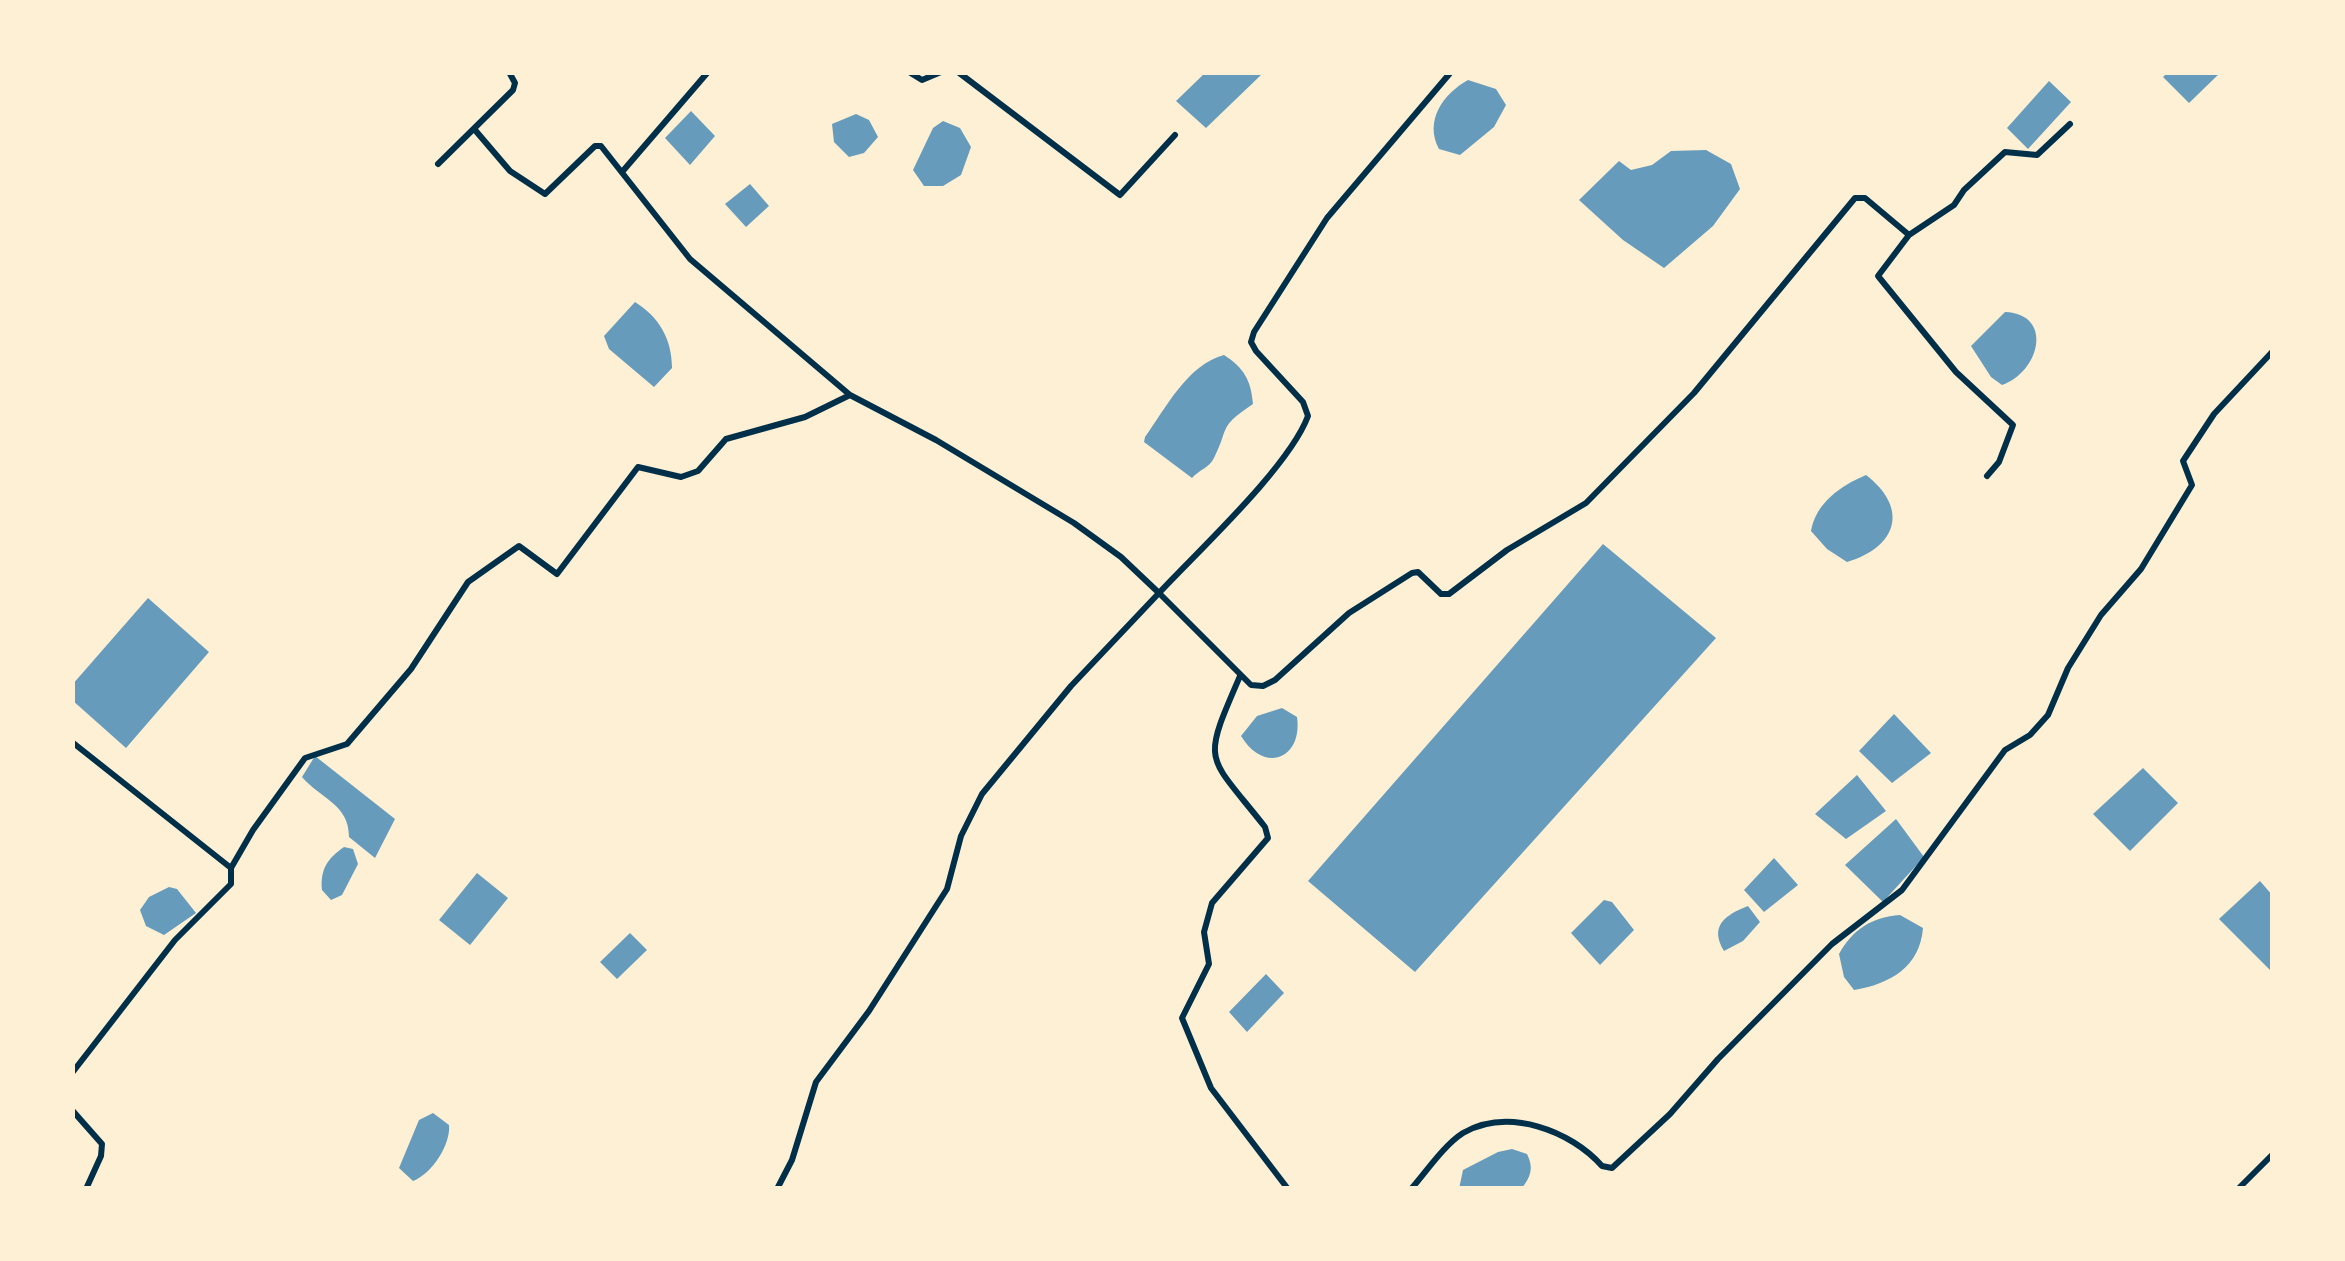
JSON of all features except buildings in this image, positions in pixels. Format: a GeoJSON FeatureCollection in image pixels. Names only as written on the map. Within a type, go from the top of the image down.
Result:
{"type":"FeatureCollection","features":[{"type":"Feature","properties":{"kind":"street"},"geometry":{"type":"LineString","coordinates":[[438,164],[513,90],[509,72]]}},
{"type":"Feature","properties":{"kind":"street"},"geometry":{"type":"LineString","coordinates":[[622,172],[708,72]]}},
{"type":"Feature","properties":{"kind":"street"},"geometry":{"type":"LineString","coordinates":[[909,72],[922,80],[941,72]]}},
{"type":"Feature","properties":{"kind":"street"},"geometry":{"type":"LineString","coordinates":[[958,72],[1120,195],[1174,135]]}},
{"type":"Feature","properties":{"kind":"street"},"geometry":{"type":"LineString","coordinates":[[778,1189],[793,1160],[816,1082],[869,1011],[946,889],[961,836],[982,794],[1079,676],[1264,479],[1303,429],[1308,416],[1304,402],[1256,351],[1251,342],[1254,332],[1327,218],[1451,72]]}},
{"type":"Feature","properties":{"kind":"street"},"geometry":{"type":"LineString","coordinates":[[1987,476],[1999,462],[2013,424],[1956,372],[1878,276],[1909,235],[1954,205],[2005,152],[2038,155],[2070,124]]}},
{"type":"Feature","properties":{"kind":"street"},"geometry":{"type":"LineString","coordinates":[[475,130],[510,171],[541,193],[549,191],[595,146],[605,149],[690,259],[850,395],[1074,523],[1159,592],[1240,676],[1251,685],[1263,686],[1349,613],[1412,572],[1418,572],[1441,594],[1449,594],[1508,550],[1586,503],[1694,393],[1855,198],[1865,198],[1909,235]]}},
{"type":"Feature","properties":{"kind":"street"},"geometry":{"type":"LineString","coordinates":[[1411,1189],[1461,1134],[1508,1123],[1547,1127],[1587,1149],[1602,1166],[1612,1168],[1832,944],[1903,890],[2005,750],[2030,735],[2048,715],[2068,668],[2101,615],[2140,569],[2192,485],[2183,461],[2214,414],[2273,351]]}},
{"type":"Feature","properties":{"kind":"street"},"geometry":{"type":"LineString","coordinates":[[72,1072],[175,940],[231,884],[231,868],[305,758],[347,745],[410,669],[468,582],[519,546],[557,574],[638,466],[681,477],[698,471],[726,439],[805,417],[850,395]]}},
{"type":"Feature","properties":{"kind":"street"},"geometry":{"type":"LineString","coordinates":[[1240,676],[1214,736],[1214,763],[1268,838],[1212,903],[1204,932],[1210,964],[1182,1018],[1211,1088],[1288,1189]]}},
{"type":"Feature","properties":{"kind":"street"},"geometry":{"type":"LineString","coordinates":[[72,742],[231,868]]}},
{"type":"Feature","properties":{"kind":"street"},"geometry":{"type":"LineString","coordinates":[[72,1109],[102,1144],[86,1189]]}},
{"type":"Feature","properties":{"kind":"street"},"geometry":{"type":"LineString","coordinates":[[2238,1189],[2273,1154]]}},
{"type":"Feature","properties":{"kind":"water"},"geometry":{"type":"Polygon","coordinates":[[[1206,72],[1261,75],[1206,128],[1176,101],[1206,72]]]}},
{"type":"Feature","properties":{"kind":"water"},"geometry":{"type":"Polygon","coordinates":[[[2168,72],[2221,72],[2189,103],[2163,77],[2168,72]]]}},
{"type":"Feature","properties":{"kind":"water"},"geometry":{"type":"Polygon","coordinates":[[[1468,80],[1496,89],[1506,105],[1494,127],[1460,155],[1439,149],[1434,128],[1444,101],[1468,80]]]}},
{"type":"Feature","properties":{"kind":"water"},"geometry":{"type":"Polygon","coordinates":[[[2049,81],[2071,102],[2028,149],[2007,128],[2049,81]]]}},
{"type":"Feature","properties":{"kind":"water"},"geometry":{"type":"Polygon","coordinates":[[[691,111],[715,136],[690,165],[665,138],[691,111]]]}},
{"type":"Feature","properties":{"kind":"water"},"geometry":{"type":"Polygon","coordinates":[[[856,114],[869,120],[878,137],[864,153],[849,157],[834,142],[832,124],[856,114]]]}},
{"type":"Feature","properties":{"kind":"water"},"geometry":{"type":"Polygon","coordinates":[[[943,121],[960,128],[971,147],[961,175],[943,186],[924,186],[913,170],[933,128],[943,121]]]}},
{"type":"Feature","properties":{"kind":"water"},"geometry":{"type":"Polygon","coordinates":[[[1706,150],[1731,164],[1740,189],[1713,226],[1664,268],[1623,240],[1579,200],[1619,161],[1631,170],[1652,165],[1671,151],[1706,150]]]}},
{"type":"Feature","properties":{"kind":"water"},"geometry":{"type":"Polygon","coordinates":[[[750,184],[769,206],[746,227],[725,204],[750,184]]]}},
{"type":"Feature","properties":{"kind":"water"},"geometry":{"type":"Polygon","coordinates":[[[635,302],[657,322],[670,348],[672,368],[654,387],[609,349],[604,336],[635,302]]]}},
{"type":"Feature","properties":{"kind":"water"},"geometry":{"type":"Polygon","coordinates":[[[2005,312],[2031,322],[2036,344],[2025,368],[2002,385],[1991,377],[1971,346],[2005,312]]]}},
{"type":"Feature","properties":{"kind":"water"},"geometry":{"type":"Polygon","coordinates":[[[1224,355],[1245,375],[1253,404],[1229,423],[1212,462],[1192,478],[1144,442],[1145,437],[1188,378],[1224,355]]]}},
{"type":"Feature","properties":{"kind":"water"},"geometry":{"type":"Polygon","coordinates":[[[1866,475],[1888,500],[1892,525],[1878,547],[1847,562],[1811,531],[1831,497],[1866,475]]]}},
{"type":"Feature","properties":{"kind":"water"},"geometry":{"type":"Polygon","coordinates":[[[1603,544],[1716,638],[1415,972],[1308,881],[1603,544]]]}},
{"type":"Feature","properties":{"kind":"water"},"geometry":{"type":"Polygon","coordinates":[[[148,598],[209,652],[126,748],[72,700],[72,685],[148,598]]]}},
{"type":"Feature","properties":{"kind":"water"},"geometry":{"type":"Polygon","coordinates":[[[1282,708],[1297,717],[1294,743],[1280,756],[1261,755],[1241,736],[1257,716],[1282,708]]]}},
{"type":"Feature","properties":{"kind":"water"},"geometry":{"type":"Polygon","coordinates":[[[1894,714],[1931,753],[1892,783],[1859,751],[1894,714]]]}},
{"type":"Feature","properties":{"kind":"water"},"geometry":{"type":"Polygon","coordinates":[[[315,756],[395,819],[375,858],[349,837],[339,809],[302,777],[315,756]]]}},
{"type":"Feature","properties":{"kind":"water"},"geometry":{"type":"Polygon","coordinates":[[[2143,768],[2178,803],[2130,851],[2093,814],[2143,768]]]}},
{"type":"Feature","properties":{"kind":"water"},"geometry":{"type":"Polygon","coordinates":[[[1857,775],[1886,811],[1846,839],[1815,814],[1857,775]]]}},
{"type":"Feature","properties":{"kind":"water"},"geometry":{"type":"Polygon","coordinates":[[[1896,819],[1924,857],[1883,902],[1845,865],[1896,819]]]}},
{"type":"Feature","properties":{"kind":"water"},"geometry":{"type":"Polygon","coordinates":[[[344,847],[353,849],[358,864],[342,895],[331,900],[322,890],[322,876],[329,860],[344,847]]]}},
{"type":"Feature","properties":{"kind":"water"},"geometry":{"type":"Polygon","coordinates":[[[1774,858],[1798,885],[1764,912],[1744,890],[1774,858]]]}},
{"type":"Feature","properties":{"kind":"water"},"geometry":{"type":"Polygon","coordinates":[[[477,873],[508,898],[470,945],[439,920],[477,873]]]}},
{"type":"Feature","properties":{"kind":"water"},"geometry":{"type":"Polygon","coordinates":[[[2260,881],[2273,896],[2273,973],[2219,919],[2260,881]]]}},
{"type":"Feature","properties":{"kind":"water"},"geometry":{"type":"Polygon","coordinates":[[[169,887],[177,889],[196,913],[164,935],[146,926],[140,910],[149,897],[169,887]]]}},
{"type":"Feature","properties":{"kind":"water"},"geometry":{"type":"Polygon","coordinates":[[[1604,900],[1612,902],[1634,930],[1600,965],[1571,933],[1604,900]]]}},
{"type":"Feature","properties":{"kind":"water"},"geometry":{"type":"Polygon","coordinates":[[[1748,906],[1760,922],[1743,941],[1724,951],[1718,935],[1722,922],[1748,906]]]}},
{"type":"Feature","properties":{"kind":"water"},"geometry":{"type":"Polygon","coordinates":[[[1900,915],[1923,928],[1916,953],[1891,978],[1854,990],[1844,977],[1839,954],[1864,926],[1900,915]]]}},
{"type":"Feature","properties":{"kind":"water"},"geometry":{"type":"Polygon","coordinates":[[[630,933],[647,950],[617,979],[600,962],[630,933]]]}},
{"type":"Feature","properties":{"kind":"water"},"geometry":{"type":"Polygon","coordinates":[[[1266,974],[1284,993],[1247,1032],[1229,1012],[1266,974]]]}},
{"type":"Feature","properties":{"kind":"water"},"geometry":{"type":"Polygon","coordinates":[[[433,1113],[449,1125],[447,1141],[433,1165],[413,1181],[399,1168],[419,1120],[433,1113]]]}},
{"type":"Feature","properties":{"kind":"water"},"geometry":{"type":"Polygon","coordinates":[[[1512,1149],[1527,1154],[1530,1164],[1521,1189],[1459,1189],[1463,1170],[1512,1149]]]}}]}
